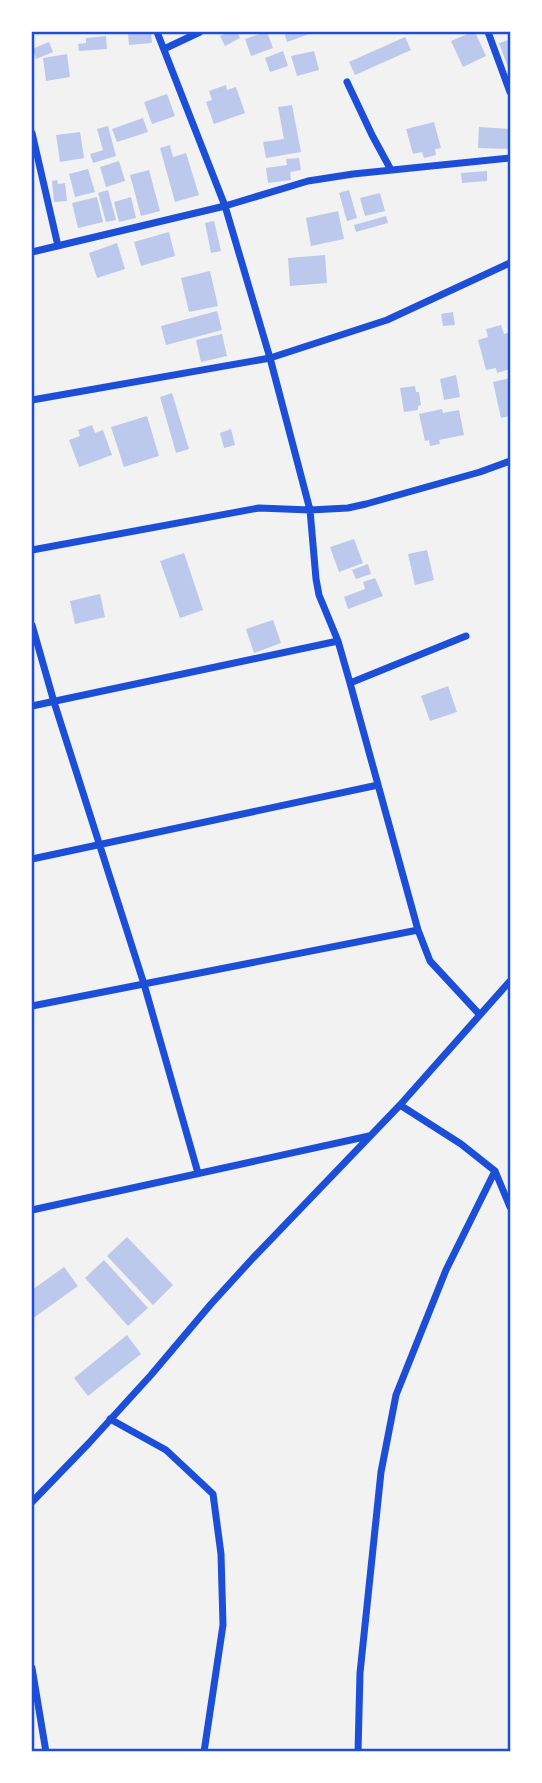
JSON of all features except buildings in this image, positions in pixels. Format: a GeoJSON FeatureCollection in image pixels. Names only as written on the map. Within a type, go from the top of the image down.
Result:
{"type":"FeatureCollection","features":[{"type":"Feature","properties":{"kind":"street"},"geometry":{"type":"LineString","coordinates":[[157,32],[225,206],[270,358],[310,510],[319,595],[338,641],[418,930],[430,961],[480,1015]]}},
{"type":"Feature","properties":{"kind":"street"},"geometry":{"type":"LineString","coordinates":[[164,48],[200,32]]}},
{"type":"Feature","properties":{"kind":"street"},"geometry":{"type":"LineString","coordinates":[[488,32],[510,92]]}},
{"type":"Feature","properties":{"kind":"street"},"geometry":{"type":"LineString","coordinates":[[347,82],[391,170]]}},
{"type":"Feature","properties":{"kind":"street"},"geometry":{"type":"LineString","coordinates":[[32,133],[58,246]]}},
{"type":"Feature","properties":{"kind":"street"},"geometry":{"type":"LineString","coordinates":[[32,252],[225,206],[308,181],[510,158]]}},
{"type":"Feature","properties":{"kind":"street"},"geometry":{"type":"LineString","coordinates":[[32,400],[270,358],[387,320],[510,263]]}},
{"type":"Feature","properties":{"kind":"street"},"geometry":{"type":"LineString","coordinates":[[32,550],[259,508],[348,508],[480,472],[510,461]]}},
{"type":"Feature","properties":{"kind":"street"},"geometry":{"type":"LineString","coordinates":[[32,625],[144,984],[198,1173]]}},
{"type":"Feature","properties":{"kind":"street"},"geometry":{"type":"LineString","coordinates":[[350,683],[466,636]]}},
{"type":"Feature","properties":{"kind":"street"},"geometry":{"type":"LineString","coordinates":[[32,706],[338,641]]}},
{"type":"Feature","properties":{"kind":"street"},"geometry":{"type":"LineString","coordinates":[[32,859],[378,785]]}},
{"type":"Feature","properties":{"kind":"street"},"geometry":{"type":"LineString","coordinates":[[32,1006],[418,930]]}},
{"type":"Feature","properties":{"kind":"street"},"geometry":{"type":"LineString","coordinates":[[32,1502],[151,1375],[227,1285],[400,1105],[510,981]]}},
{"type":"Feature","properties":{"kind":"street"},"geometry":{"type":"LineString","coordinates":[[400,1105],[461,1144],[495,1171],[510,1207]]}},
{"type":"Feature","properties":{"kind":"street"},"geometry":{"type":"LineString","coordinates":[[32,1210],[372,1135]]}},
{"type":"Feature","properties":{"kind":"street"},"geometry":{"type":"LineString","coordinates":[[358,1752],[360,1673],[381,1472],[396,1395],[446,1270],[495,1171]]}},
{"type":"Feature","properties":{"kind":"street"},"geometry":{"type":"LineString","coordinates":[[110,1419],[166,1450],[213,1494],[221,1554],[223,1625],[204,1752]]}},
{"type":"Feature","properties":{"kind":"street"},"geometry":{"type":"LineString","coordinates":[[32,1668],[46,1752]]}}]}
